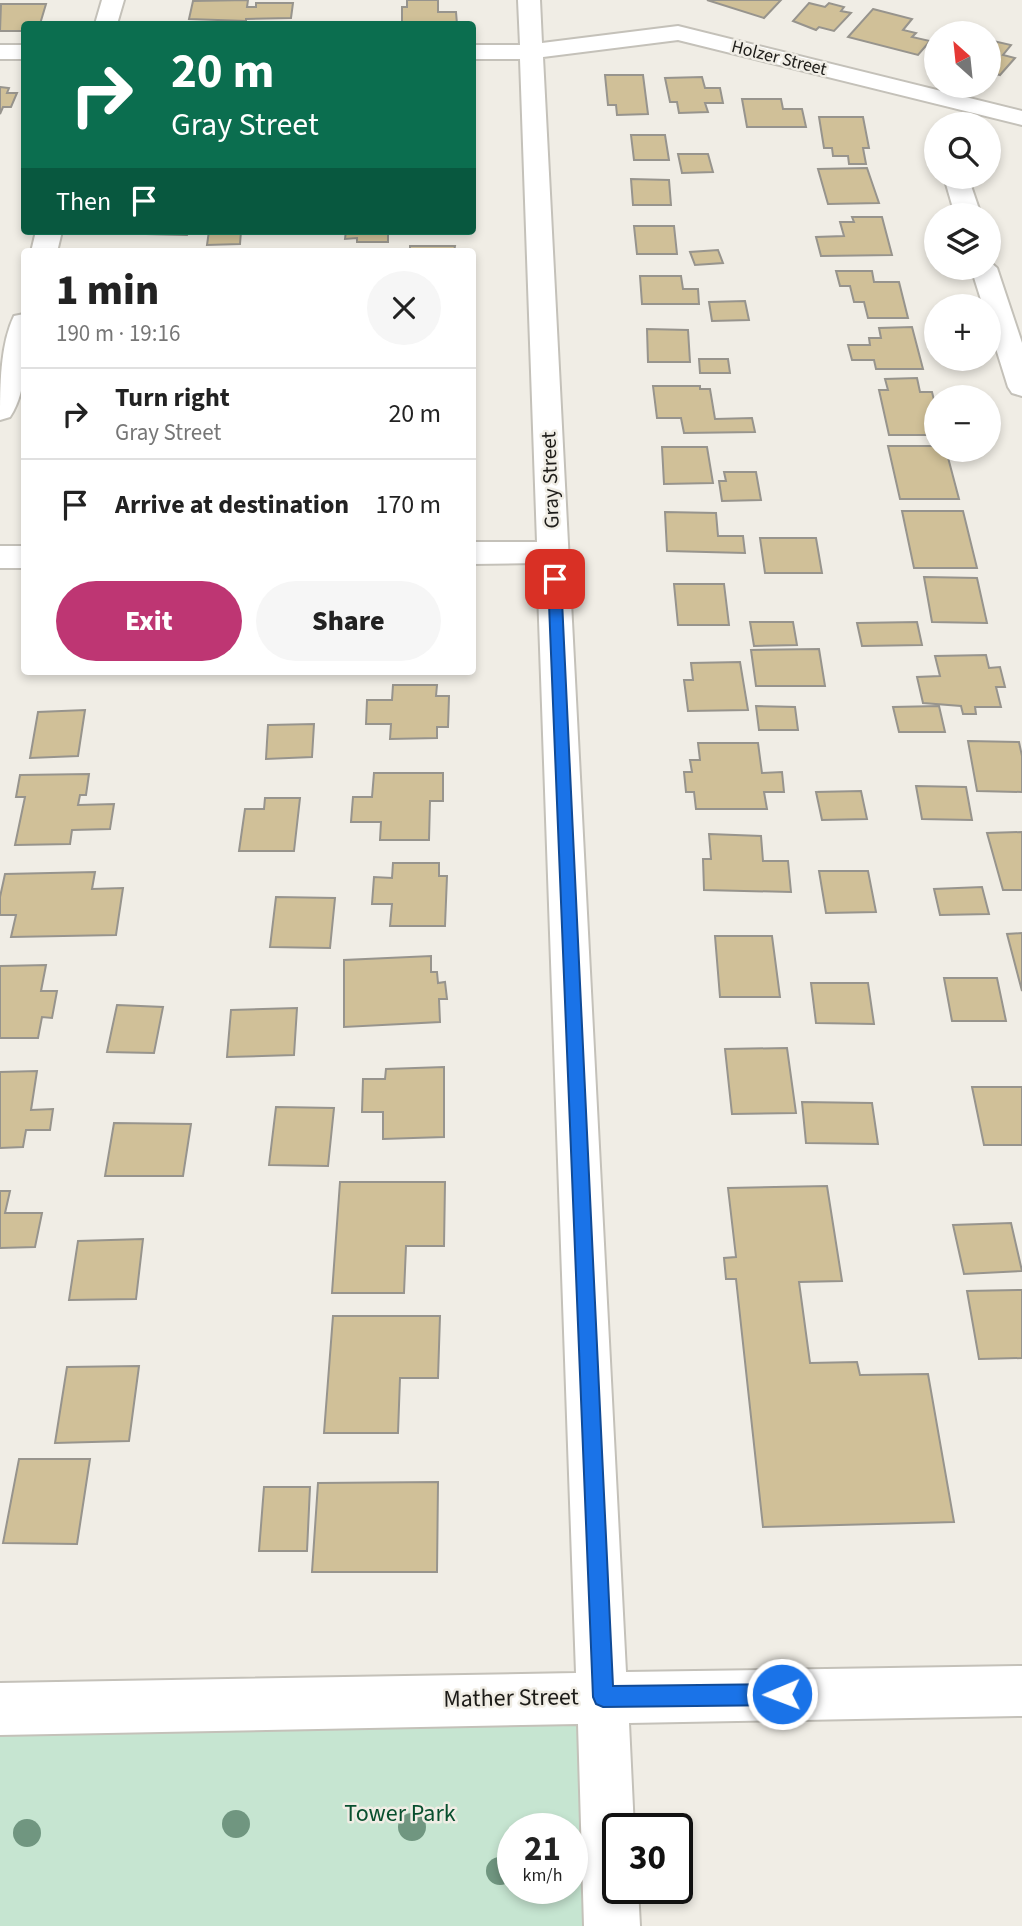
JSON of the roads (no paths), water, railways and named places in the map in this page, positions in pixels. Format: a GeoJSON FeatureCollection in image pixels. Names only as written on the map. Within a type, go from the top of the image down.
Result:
{"type":"FeatureCollection","features":[{"type":"Feature","properties":{"kind":"street"},"geometry":{"type":"LineString","coordinates":[[107,21],[113,0]]}},
{"type":"Feature","properties":{"kind":"street","name":"Gray Street"},"geometry":{"type":"LineString","coordinates":[[529,0],[612,1926]]}},
{"type":"Feature","properties":{"kind":"street","name":"Holzer Street"},"geometry":{"type":"LineString","coordinates":[[476,52],[532,51],[678,33],[958,112]]}},
{"type":"Feature","properties":{"kind":"street"},"geometry":{"type":"LineString","coordinates":[[0,52],[21,52]]}},
{"type":"Feature","properties":{"kind":"street","name":"Holzer Street"},"geometry":{"type":"LineString","coordinates":[[1001,117],[1022,118]]}},
{"type":"Feature","properties":{"kind":"street"},"geometry":{"type":"LineString","coordinates":[[988,280],[1022,387]]}},
{"type":"Feature","properties":{"kind":"street"},"geometry":{"type":"LineString","coordinates":[[0,411],[21,333]]}},
{"type":"Feature","properties":{"kind":"street"},"geometry":{"type":"LineString","coordinates":[[476,553],[554,552]]}},
{"type":"Feature","properties":{"kind":"street"},"geometry":{"type":"LineString","coordinates":[[0,557],[21,557]]}},
{"type":"Feature","properties":{"kind":"street","name":"Mather Street"},"geometry":{"type":"LineString","coordinates":[[0,1709],[1022,1691]]}},
{"type":"Feature","properties":{"kind":"park label","name":"Tower Park"},"geometry":{"type":"Point","coordinates":[400,1813]}}]}
